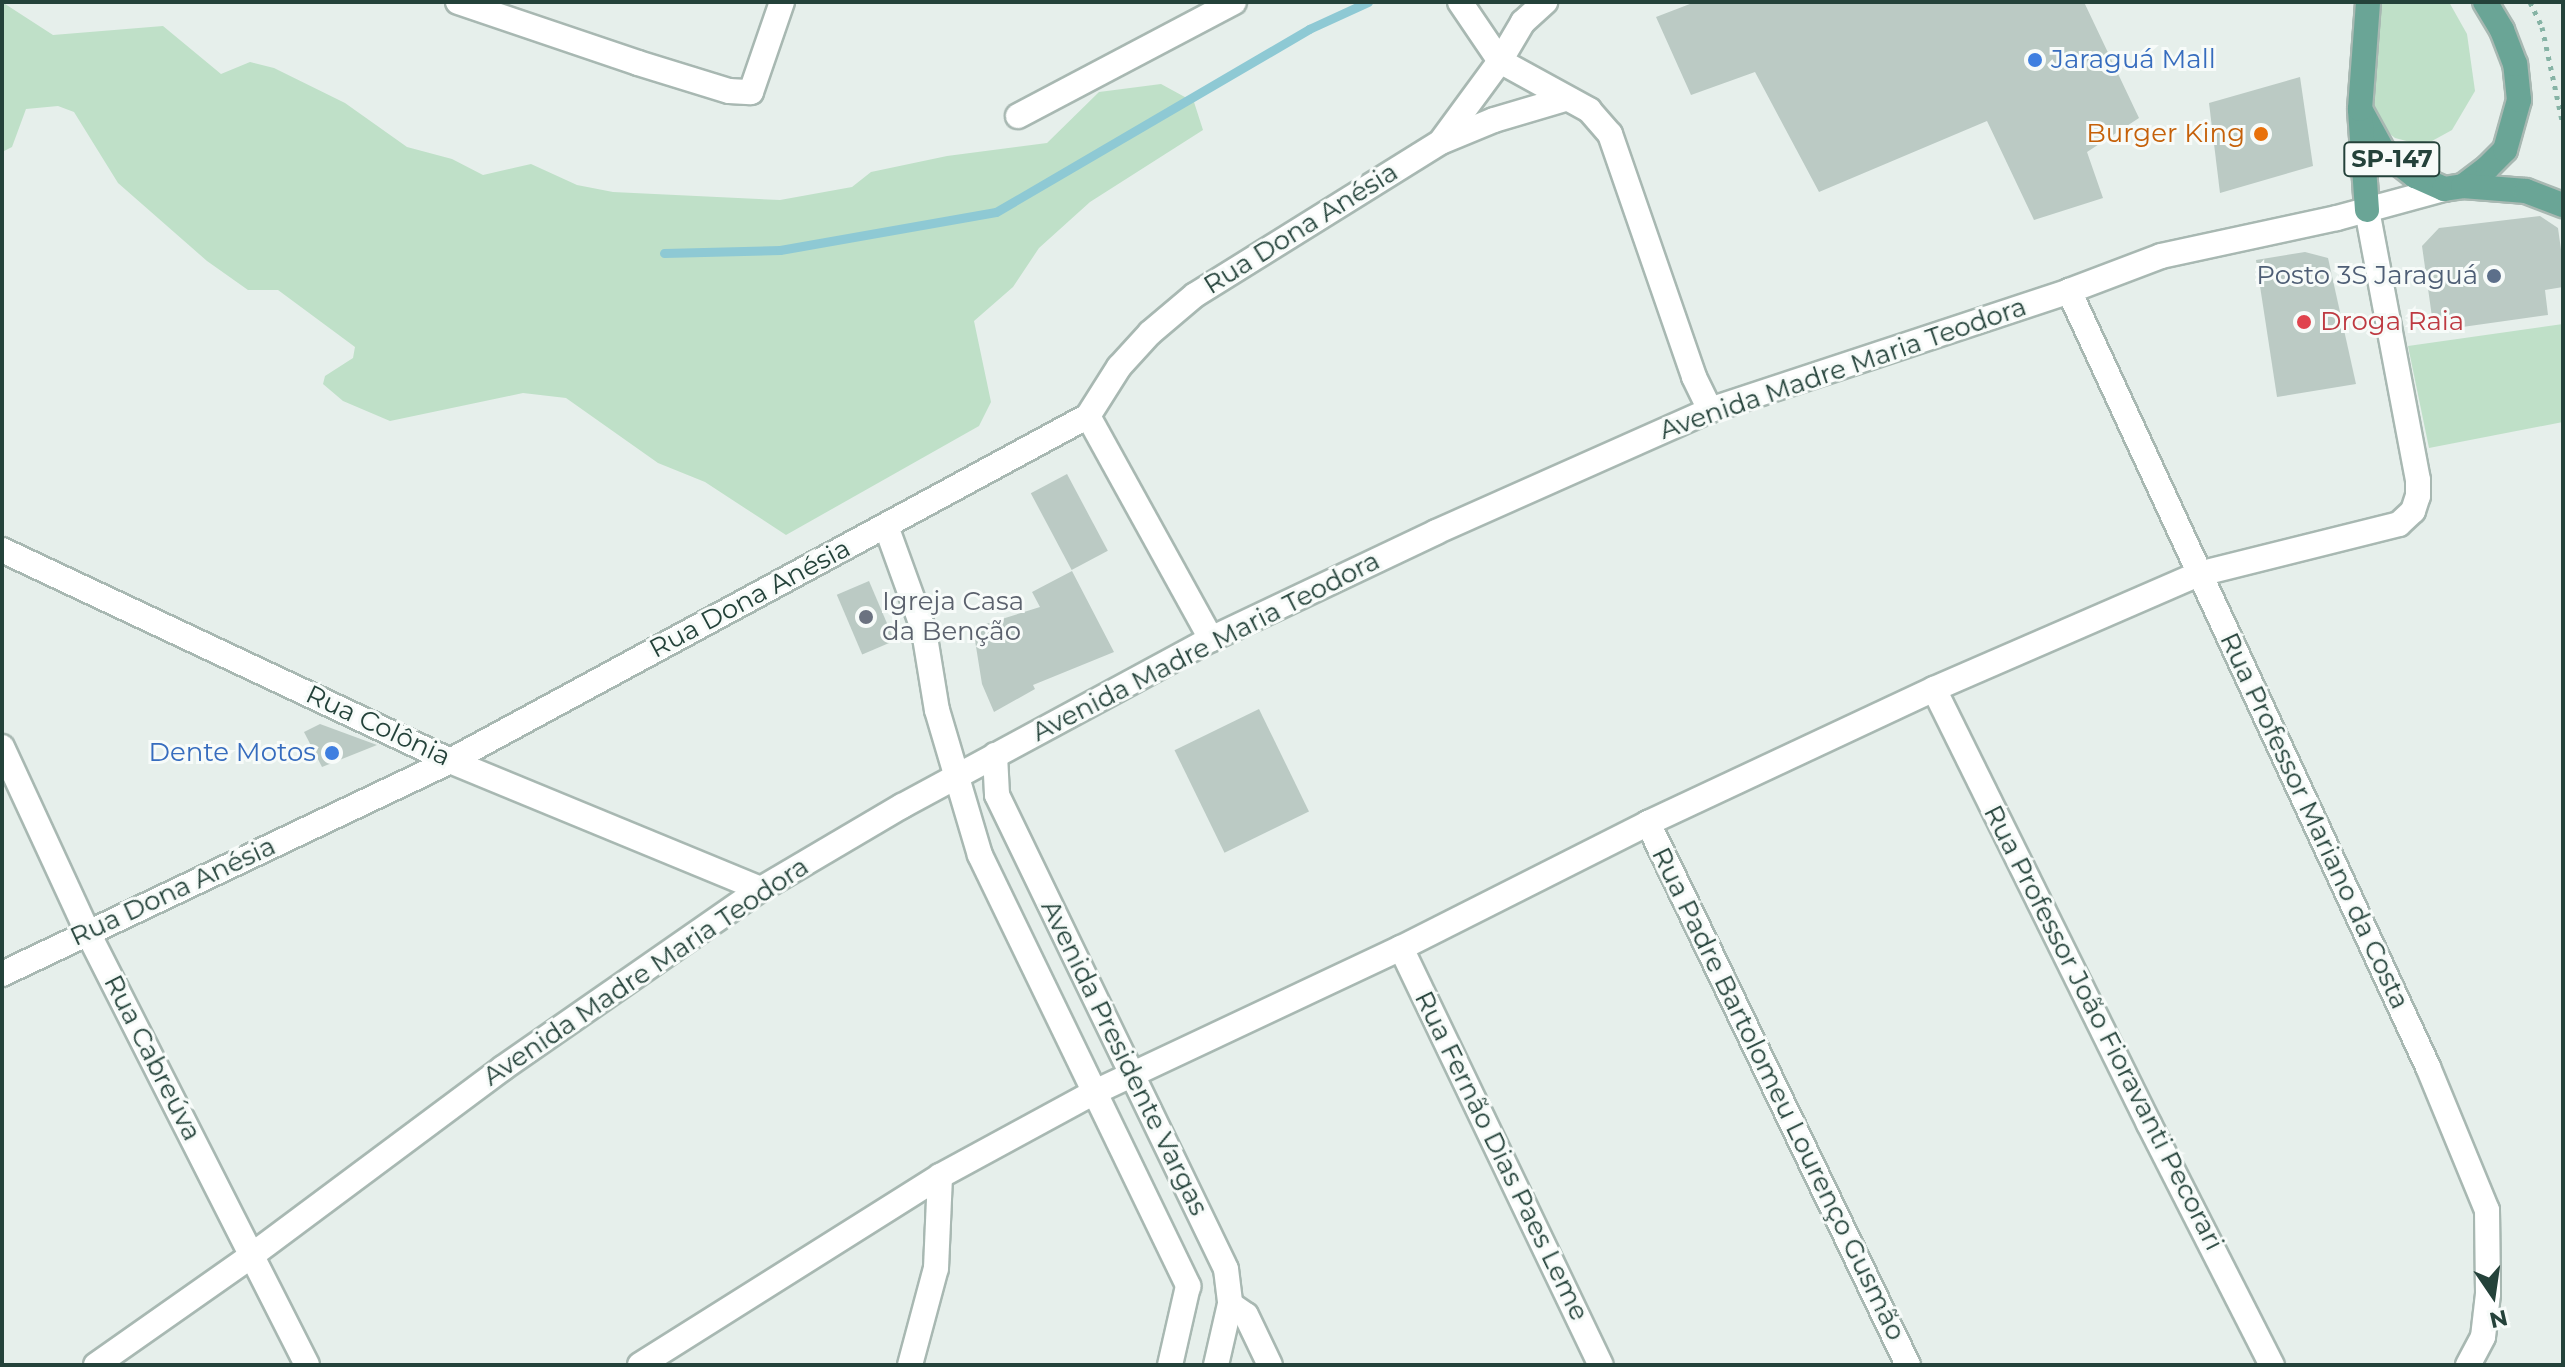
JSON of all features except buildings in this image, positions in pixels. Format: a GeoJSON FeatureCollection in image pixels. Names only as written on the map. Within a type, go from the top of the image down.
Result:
{"type":"FeatureCollection","features":[{"type":"Feature","properties":{"kind":"main road","name":"SP-147"},"geometry":{"type":"LineString","coordinates":[[2368,2],[2360,109],[2383,151],[2415,176],[2453,188],[2526,191],[2563,205]]}},
{"type":"Feature","properties":{"kind":"main road"},"geometry":{"type":"LineString","coordinates":[[2453,188],[2505,150],[2519,100],[2515,64],[2502,30],[2485,2]]}},
{"type":"Feature","properties":{"kind":"main road"},"geometry":{"type":"LineString","coordinates":[[2360,109],[2367,210]]}},
{"type":"Feature","properties":{"kind":"street"},"geometry":{"type":"LineString","coordinates":[[458,2],[729,91],[751,92],[782,2]]}},
{"type":"Feature","properties":{"kind":"street"},"geometry":{"type":"LineString","coordinates":[[1018,116],[1234,2]]}},
{"type":"Feature","properties":{"kind":"street"},"geometry":{"type":"LineString","coordinates":[[1460,2],[1500,61],[1589,110],[1610,134],[1694,377],[1710,410]]}},
{"type":"Feature","properties":{"kind":"street","name":"Rua Dona Anésia"},"geometry":{"type":"LineString","coordinates":[[1441,142],[1500,61],[1523,22],[1545,2]]}},
{"type":"Feature","properties":{"kind":"street","name":"Rua Dona Anésia"},"geometry":{"type":"LineString","coordinates":[[2,974],[450,761],[1088,416],[1119,367],[1150,333],[1195,295],[1441,142],[1494,120],[1565,99]]}},
{"type":"Feature","properties":{"kind":"street","name":"Avenida Madre Maria Teodora"},"geometry":{"type":"LineString","coordinates":[[96,1365],[251,1256],[503,1068],[761,889],[954,777],[1211,639],[1436,532],[1710,410],[2069,291],[2161,256],[2453,188]]}},
{"type":"Feature","properties":{"kind":"street"},"geometry":{"type":"LineString","coordinates":[[640,1365],[940,1176],[1131,1072],[1401,948],[1648,823],[1934,689],[2199,574],[2379,532],[2399,524],[2413,511],[2418,496],[2418,480],[2367,210]]}},
{"type":"Feature","properties":{"kind":"street","name":"Rua Professor Mariano da Costa"},"geometry":{"type":"LineString","coordinates":[[2069,291],[2428,1067],[2487,1210],[2488,1294],[2483,1337],[2468,1365]]}},
{"type":"Feature","properties":{"kind":"street"},"geometry":{"type":"LineString","coordinates":[[1088,416],[1211,639]]}},
{"type":"Feature","properties":{"kind":"street","name":"Avenida Presidente Vargas"},"geometry":{"type":"LineString","coordinates":[[886,526],[924,631],[937,710],[954,777],[980,855],[1188,1286],[1170,1365]]}},
{"type":"Feature","properties":{"kind":"street","name":"Rua Colônia"},"geometry":{"type":"LineString","coordinates":[[2,550],[450,761],[761,889]]}},
{"type":"Feature","properties":{"kind":"street","name":"Rua Professor João Fioravanti Pecorari"},"geometry":{"type":"LineString","coordinates":[[1934,689],[2272,1365]]}},
{"type":"Feature","properties":{"kind":"street","name":"Rua Cabreúva"},"geometry":{"type":"LineString","coordinates":[[2,747],[88,933],[307,1365]]}},
{"type":"Feature","properties":{"kind":"street","name":"Avenida Presidente Vargas"},"geometry":{"type":"LineString","coordinates":[[995,755],[997,795],[1226,1269],[1230,1304],[1216,1365]]}},
{"type":"Feature","properties":{"kind":"street","name":"Rua Padre Bartolomeu Lourenço Gusmão"},"geometry":{"type":"LineString","coordinates":[[1648,823],[1908,1365]]}},
{"type":"Feature","properties":{"kind":"street","name":"Rua Fernão Dias Paes Leme"},"geometry":{"type":"LineString","coordinates":[[1401,948],[1601,1365]]}},
{"type":"Feature","properties":{"kind":"street"},"geometry":{"type":"LineString","coordinates":[[910,1365],[936,1268],[940,1176]]}},
{"type":"Feature","properties":{"kind":"street"},"geometry":{"type":"LineString","coordinates":[[1230,1304],[1246,1315],[1270,1365]]}},
{"type":"Feature","properties":{"kind":"path"},"geometry":{"type":"LineString","coordinates":[[2530,2],[2542,27],[2563,125]]}},
{"type":"Feature","properties":{"kind":"green space"},"geometry":{"type":"Polygon","coordinates":[[[2,2],[53,35],[163,26],[221,74],[250,62],[274,68],[345,103],[407,147],[452,159],[483,175],[531,164],[577,185],[613,192],[780,200],[852,187],[871,172],[947,156],[1047,143],[1099,92],[1161,84],[1194,102],[1203,130],[1090,202],[1039,248],[1013,287],[974,321],[991,402],[979,426],[786,535],[705,482],[658,463],[566,398],[523,393],[390,421],[343,401],[323,384],[325,376],[353,358],[355,347],[278,290],[248,290],[207,261],[118,183],[74,112],[58,106],[26,109],[12,147],[2,152],[2,2]]]}},
{"type":"Feature","properties":{"kind":"green space"},"geometry":{"type":"Polygon","coordinates":[[[2372,2],[2449,2],[2467,34],[2475,91],[2452,130],[2432,141],[2414,143],[2395,138],[2381,127],[2370,107],[2372,2]]]}},
{"type":"Feature","properties":{"kind":"green space"},"geometry":{"type":"Polygon","coordinates":[[[2563,324],[2563,422],[2429,448],[2408,346],[2563,324]]]}},
{"type":"Feature","properties":{"kind":"waterway"},"geometry":{"type":"LineString","coordinates":[[664,253],[780,250],[996,212],[1309,29],[1368,2]]}},
{"type":"Feature","properties":{"kind":"place","name":"Jaraguá Mall"},"geometry":{"type":"Point","coordinates":[2035,60]}},
{"type":"Feature","properties":{"kind":"place","name":"Burger King"},"geometry":{"type":"Point","coordinates":[2261,134]}},
{"type":"Feature","properties":{"kind":"place","name":"Posto 3S Jaraguá"},"geometry":{"type":"Point","coordinates":[2494,276]}},
{"type":"Feature","properties":{"kind":"place","name":"Droga Raia"},"geometry":{"type":"Point","coordinates":[2304,322]}},
{"type":"Feature","properties":{"kind":"place","name":"Igreja Casa da Benção"},"geometry":{"type":"Point","coordinates":[866,617]}},
{"type":"Feature","properties":{"kind":"place","name":"Dente Motos"},"geometry":{"type":"Point","coordinates":[332,753]}}]}
